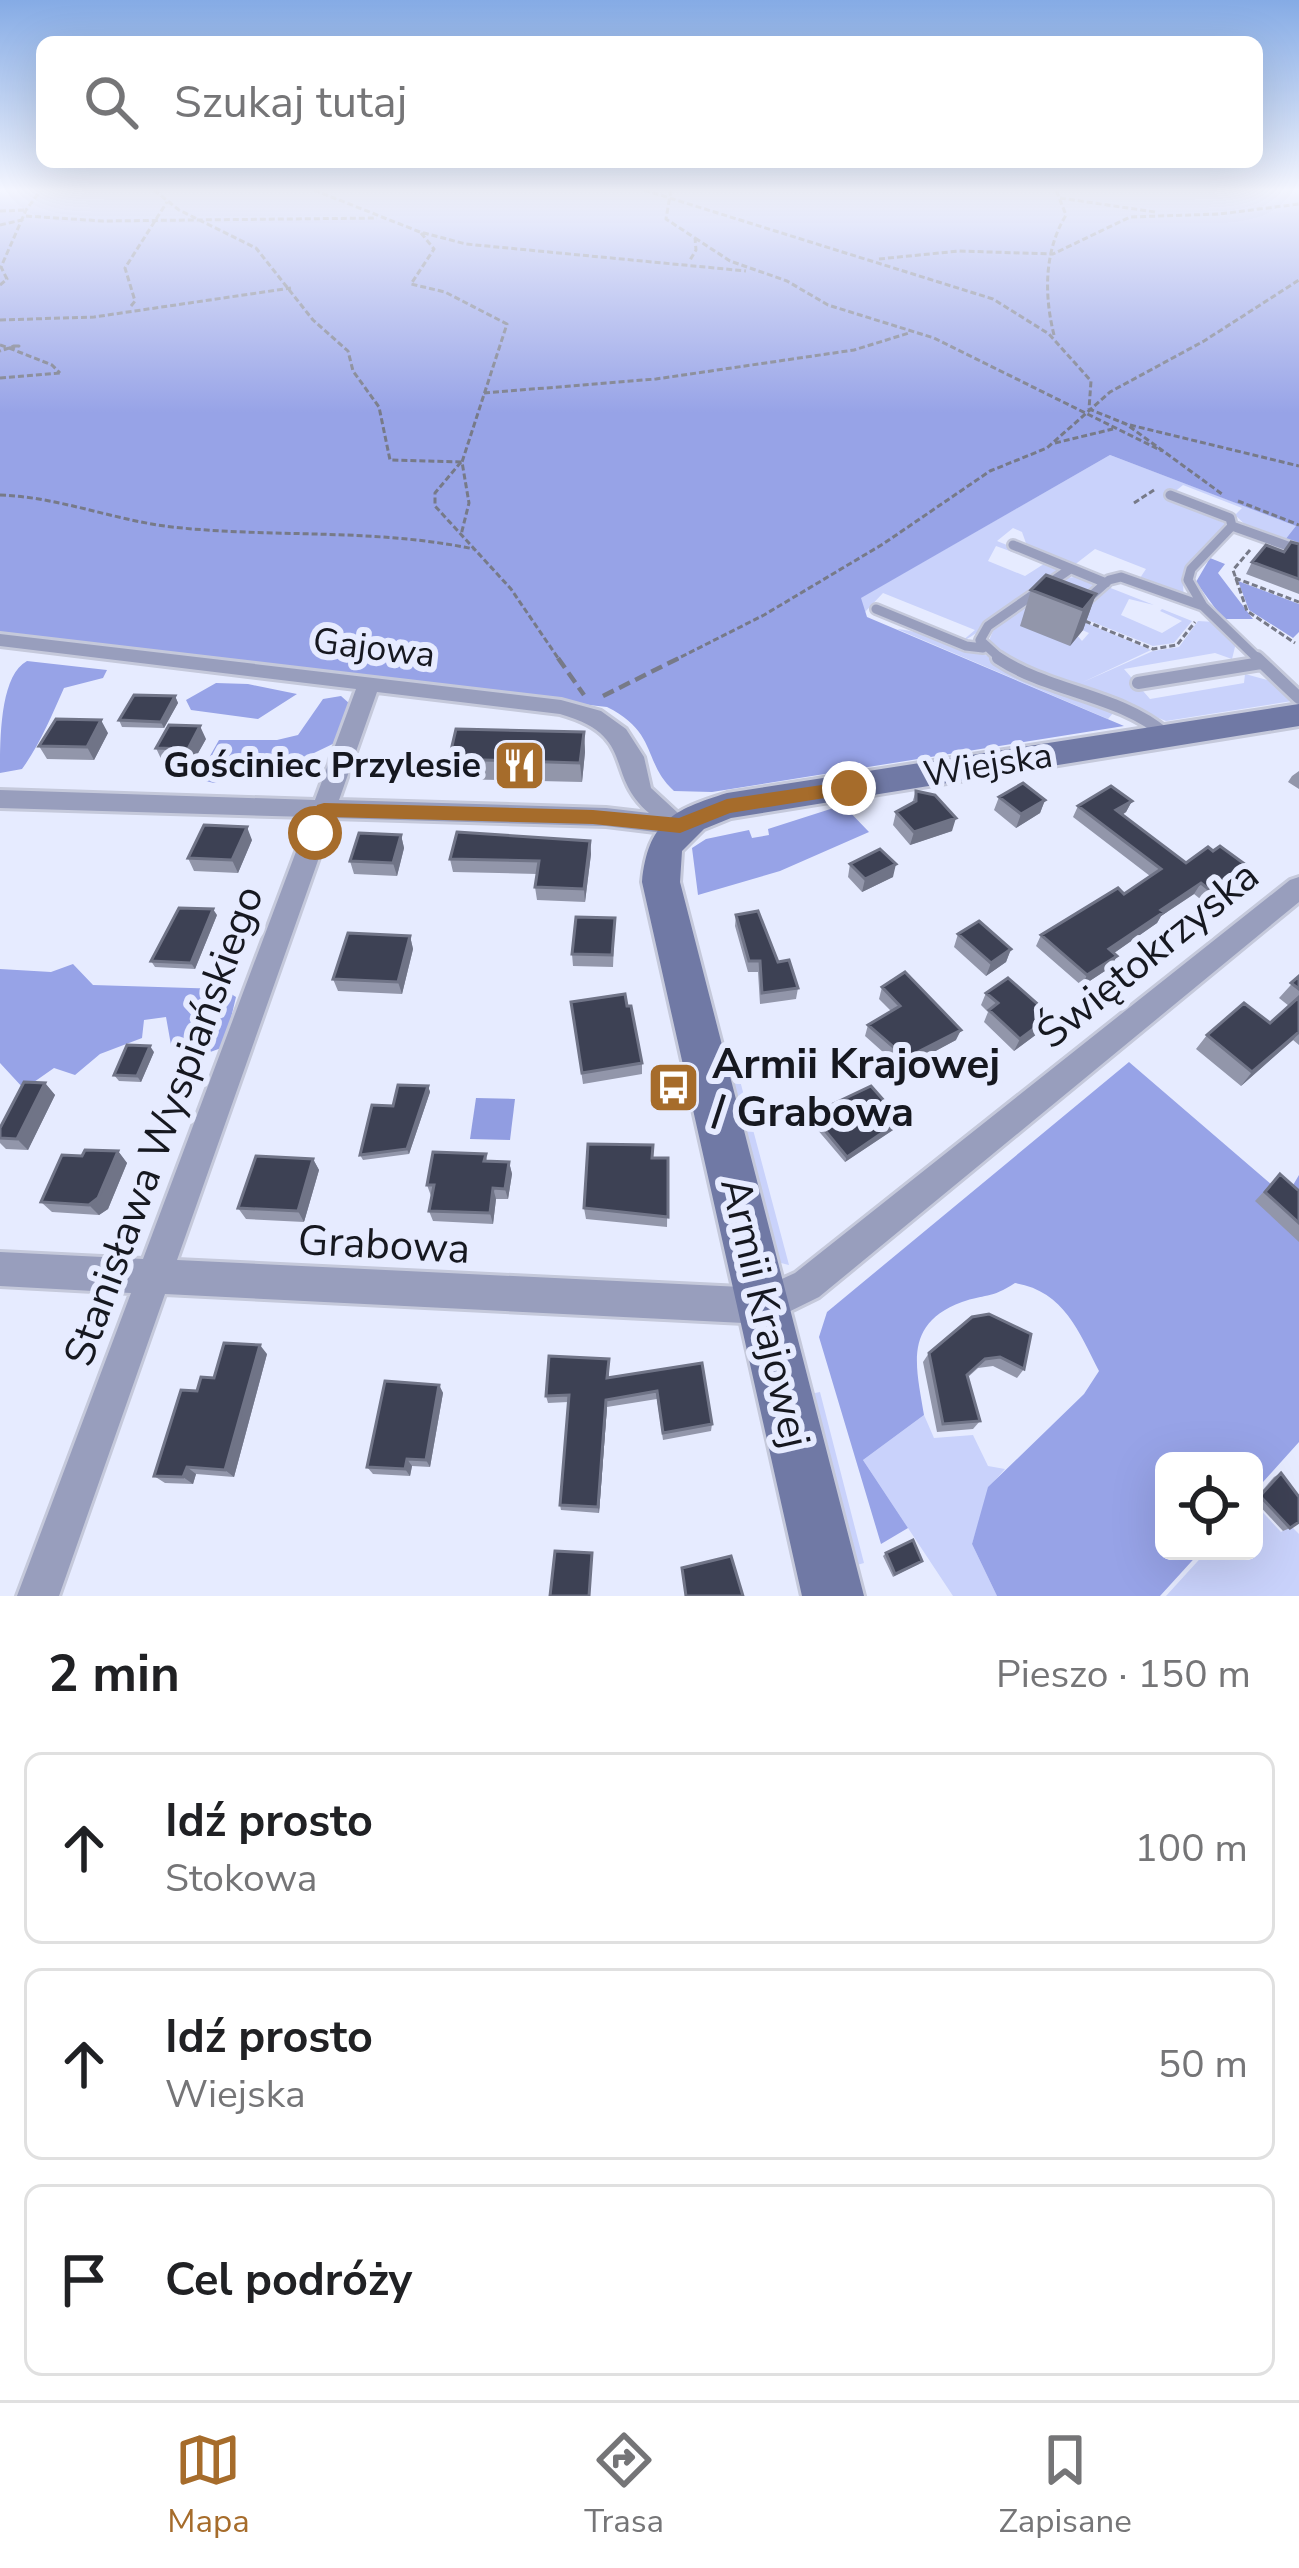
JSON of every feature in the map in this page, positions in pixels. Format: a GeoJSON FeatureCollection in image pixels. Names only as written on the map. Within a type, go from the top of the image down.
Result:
{"type":"FeatureCollection","features":[{"type":"Feature","properties":{"kind":"street","name":"Gajowa"},"geometry":{"type":"LineString","coordinates":[[0,640],[561,706],[593,716],[618,734],[632,757],[640,793],[680,826]]}},
{"type":"Feature","properties":{"kind":"street","name":"Stanisława Wyspiańskiego"},"geometry":{"type":"LineString","coordinates":[[38,1596],[369,684]]}},
{"type":"Feature","properties":{"kind":"street","name":"Wiejska"},"geometry":{"type":"LineString","coordinates":[[680,826],[727,806],[1299,715]]}},
{"type":"Feature","properties":{"kind":"street"},"geometry":{"type":"LineString","coordinates":[[0,799],[593,817],[680,826]]}},
{"type":"Feature","properties":{"kind":"street","name":"Armii Krajowej"},"geometry":{"type":"LineString","coordinates":[[680,826],[661,854],[661,882],[832,1596]]}},
{"type":"Feature","properties":{"kind":"street","name":"Świętokrzyska"},"geometry":{"type":"LineString","coordinates":[[764,1306],[807,1285],[1299,887]]}},
{"type":"Feature","properties":{"kind":"street","name":"Grabowa"},"geometry":{"type":"LineString","coordinates":[[0,1269],[764,1306]]}},
{"type":"Feature","properties":{"kind":"lane"},"geometry":{"type":"LineString","coordinates":[[1170,495],[1230,518],[1232,526]]}},
{"type":"Feature","properties":{"kind":"lane"},"geometry":{"type":"LineString","coordinates":[[1232,526],[1299,550]]}},
{"type":"Feature","properties":{"kind":"lane"},"geometry":{"type":"LineString","coordinates":[[1232,526],[1191,569],[1188,580],[1204,606],[1299,698]]}},
{"type":"Feature","properties":{"kind":"lane"},"geometry":{"type":"LineString","coordinates":[[1012,545],[1106,583]]}},
{"type":"Feature","properties":{"kind":"lane"},"geometry":{"type":"LineString","coordinates":[[983,648],[980,640],[988,626],[1070,568]]}},
{"type":"Feature","properties":{"kind":"lane"},"geometry":{"type":"LineString","coordinates":[[1070,614],[1116,577],[1204,606]]}},
{"type":"Feature","properties":{"kind":"lane"},"geometry":{"type":"LineString","coordinates":[[877,609],[966,646],[983,648],[1005,663],[1151,722],[1166,736]]}},
{"type":"Feature","properties":{"kind":"lane"},"geometry":{"type":"LineString","coordinates":[[1138,683],[1262,663]]}},
{"type":"Feature","properties":{"kind":"path"},"geometry":{"type":"LineString","coordinates":[[127,264],[135,301],[128,310]]}},
{"type":"Feature","properties":{"kind":"path"},"geometry":{"type":"LineString","coordinates":[[270,264],[313,320],[348,351],[353,371],[379,406],[390,460],[462,462]]}},
{"type":"Feature","properties":{"kind":"path"},"geometry":{"type":"LineString","coordinates":[[426,264],[411,281],[445,292],[507,324],[462,462],[435,493],[435,506],[511,589],[586,700],[627,687],[764,615],[883,544],[972,482],[1055,443],[1113,429]]}},
{"type":"Feature","properties":{"kind":"path"},"geometry":{"type":"LineString","coordinates":[[702,264],[764,274]]}},
{"type":"Feature","properties":{"kind":"path"},"geometry":{"type":"LineString","coordinates":[[739,264],[828,305],[913,331],[1086,411],[1299,466]]}},
{"type":"Feature","properties":{"kind":"path"},"geometry":{"type":"LineString","coordinates":[[890,264],[993,298],[1056,340],[1091,381],[1086,411]]}},
{"type":"Feature","properties":{"kind":"path"},"geometry":{"type":"LineString","coordinates":[[1051,264],[1045,295],[1056,340]]}},
{"type":"Feature","properties":{"kind":"path"},"geometry":{"type":"LineString","coordinates":[[422,272],[422,287]]}},
{"type":"Feature","properties":{"kind":"path"},"geometry":{"type":"LineString","coordinates":[[1055,443],[1110,392],[1161,366],[1299,280]]}},
{"type":"Feature","properties":{"kind":"path"},"geometry":{"type":"LineString","coordinates":[[0,320],[94,317],[291,288]]}},
{"type":"Feature","properties":{"kind":"path"},"geometry":{"type":"LineString","coordinates":[[484,393],[708,374],[756,361],[872,347],[913,331]]}},
{"type":"Feature","properties":{"kind":"path"},"geometry":{"type":"LineString","coordinates":[[0,344],[52,365],[60,373],[0,379]]}},
{"type":"Feature","properties":{"kind":"path"},"geometry":{"type":"LineString","coordinates":[[0,351],[9,348]]}},
{"type":"Feature","properties":{"kind":"path"},"geometry":{"type":"LineString","coordinates":[[1086,411],[1167,454]]}},
{"type":"Feature","properties":{"kind":"path"},"geometry":{"type":"LineString","coordinates":[[1126,424],[1205,485],[1299,525]]}},
{"type":"Feature","properties":{"kind":"path"},"geometry":{"type":"LineString","coordinates":[[461,535],[469,503],[462,462]]}},
{"type":"Feature","properties":{"kind":"path"},"geometry":{"type":"LineString","coordinates":[[0,495],[53,498],[161,526],[308,529],[474,549]]}},
{"type":"Feature","properties":{"kind":"path"},"geometry":{"type":"LineString","coordinates":[[1261,536],[1233,570],[1235,578],[1247,611],[1298,642]]}},
{"type":"Feature","properties":{"kind":"path"},"geometry":{"type":"LineString","coordinates":[[1240,562],[1253,566]]}},
{"type":"Feature","properties":{"kind":"path"},"geometry":{"type":"LineString","coordinates":[[1235,578],[1299,602]]}},
{"type":"Feature","properties":{"kind":"path"},"geometry":{"type":"LineString","coordinates":[[1070,614],[1154,649],[1177,645],[1196,620]]}},
{"type":"Feature","properties":{"kind":"shaded area"},"geometry":{"type":"Polygon","coordinates":[[[0,264],[1299,264],[1299,544],[1285,540],[1296,526],[1110,455],[861,598],[867,617],[1124,726],[712,792],[674,791],[657,769],[643,737],[607,707],[0,638],[0,264]]]}},
{"type":"Feature","properties":{"kind":"shaded area"},"geometry":{"type":"Polygon","coordinates":[[[1110,455],[1297,526],[1299,546],[1251,530],[1235,515],[1242,508],[1183,485],[1167,498],[1226,524],[1189,565],[1184,595],[1140,578],[1146,569],[1095,549],[1073,566],[1027,546],[1022,532],[1013,528],[997,541],[1022,551],[1018,554],[996,546],[988,561],[1025,576],[1047,562],[1057,572],[969,638],[961,642],[975,630],[883,593],[865,612],[860,598],[1110,455]]]}},
{"type":"Feature","properties":{"kind":"shaded area"},"geometry":{"type":"Polygon","coordinates":[[[1210,558],[1225,564],[1218,573],[1253,619],[1223,619],[1196,582],[1210,558]]]}},
{"type":"Feature","properties":{"kind":"shaded area"},"geometry":{"type":"Polygon","coordinates":[[[1081,576],[1095,587],[1060,615],[1066,623],[1072,617],[1151,650],[1081,683],[1153,651],[1179,647],[1198,621],[1215,622],[1236,643],[1232,659],[1215,653],[1124,669],[1150,699],[1244,683],[1245,674],[1275,682],[1292,701],[1166,721],[1002,656],[988,643],[995,626],[1067,578],[1081,576]],[[1067,624],[1082,641],[1089,633],[1067,624]]]}},
{"type":"Feature","properties":{"kind":"shaded area"},"geometry":{"type":"Polygon","coordinates":[[[1238,581],[1299,604],[1299,632],[1293,638],[1249,610],[1238,581]]]}},
{"type":"Feature","properties":{"kind":"shaded area"},"geometry":{"type":"Polygon","coordinates":[[[1108,587],[1154,605],[1129,599],[1121,615],[1162,633],[1182,621],[1162,609],[1192,621],[1174,643],[1153,646],[1075,615],[1108,587]]]}},
{"type":"Feature","properties":{"kind":"shaded area"},"geometry":{"type":"Polygon","coordinates":[[[897,629],[976,651],[1114,712],[1108,719],[897,629]]]}},
{"type":"Feature","properties":{"kind":"shaded area"},"geometry":{"type":"Polygon","coordinates":[[[27,661],[107,670],[103,678],[64,688],[22,769],[0,773],[7,694],[18,668],[27,661]]]}},
{"type":"Feature","properties":{"kind":"shaded area"},"geometry":{"type":"Polygon","coordinates":[[[216,683],[297,694],[258,719],[191,710],[186,700],[216,683]]]}},
{"type":"Feature","properties":{"kind":"shaded area"},"geometry":{"type":"Polygon","coordinates":[[[341,696],[350,704],[341,740],[287,766],[214,783],[197,779],[219,740],[277,740],[298,735],[323,699],[341,696]]]}},
{"type":"Feature","properties":{"kind":"shaded area"},"geometry":{"type":"Polygon","coordinates":[[[843,805],[869,832],[780,871],[698,895],[692,848],[706,839],[749,830],[752,838],[769,835],[768,829],[843,805]]]}},
{"type":"Feature","properties":{"kind":"shaded area"},"geometry":{"type":"Polygon","coordinates":[[[73,964],[93,985],[223,989],[236,997],[224,1047],[202,1055],[181,1055],[171,1045],[166,1017],[144,1020],[142,1038],[100,1054],[75,1075],[54,1068],[24,1089],[0,1063],[0,969],[51,972],[73,964]]]}},
{"type":"Feature","properties":{"kind":"shaded area"},"geometry":{"type":"Polygon","coordinates":[[[734,1058],[789,1265],[777,1262],[725,1061],[734,1058]]]}},
{"type":"Feature","properties":{"kind":"shaded area"},"geometry":{"type":"Polygon","coordinates":[[[1129,1062],[1286,1197],[1299,1175],[1299,1442],[1263,1482],[1263,1452],[1155,1452],[1155,1560],[1193,1560],[1160,1596],[997,1596],[972,1544],[988,1487],[1084,1394],[1099,1371],[1058,1304],[1032,1287],[1015,1283],[962,1302],[930,1322],[918,1348],[924,1415],[863,1460],[908,1528],[881,1544],[819,1337],[827,1312],[1129,1062]]]}},
{"type":"Feature","properties":{"kind":"shaded area"},"geometry":{"type":"Polygon","coordinates":[[[476,1098],[515,1099],[510,1140],[470,1139],[476,1098]]]}},
{"type":"Feature","properties":{"kind":"shaded area"},"geometry":{"type":"Polygon","coordinates":[[[820,1392],[864,1563],[850,1567],[810,1394],[820,1392]]]}},
{"type":"Feature","properties":{"kind":"shaded area"},"geometry":{"type":"Polygon","coordinates":[[[924,1415],[934,1438],[973,1435],[988,1466],[1005,1469],[990,1486],[972,1544],[997,1596],[953,1596],[863,1460],[924,1415]]]}},
{"type":"Feature","properties":{"kind":"shaded area"},"geometry":{"type":"Polygon","coordinates":[[[1263,1513],[1281,1532],[1291,1526],[1299,1534],[1299,1596],[1166,1596],[1199,1560],[1263,1560],[1263,1513]]]}},
{"type":"Feature","properties":{"kind":"building"},"geometry":{"type":"Polygon","coordinates":[[[1291,542],[1299,544],[1299,579],[1252,562],[1266,545],[1284,552],[1291,542]]]}},
{"type":"Feature","properties":{"kind":"building"},"geometry":{"type":"Polygon","coordinates":[[[1046,575],[1096,594],[1083,610],[1031,590],[1046,575]]]}},
{"type":"Feature","properties":{"kind":"building"},"geometry":{"type":"Polygon","coordinates":[[[134,695],[175,696],[161,722],[119,720],[134,695]]]}},
{"type":"Feature","properties":{"kind":"building"},"geometry":{"type":"Polygon","coordinates":[[[56,719],[101,720],[87,747],[39,746],[56,719]]]}},
{"type":"Feature","properties":{"kind":"building"},"geometry":{"type":"Polygon","coordinates":[[[169,725],[200,726],[188,749],[156,748],[169,725]]]}},
{"type":"Feature","properties":{"kind":"building"},"geometry":{"type":"Polygon","coordinates":[[[456,729],[584,732],[580,763],[449,759],[456,729]]]}},
{"type":"Feature","properties":{"kind":"building"},"geometry":{"type":"Polygon","coordinates":[[[1023,783],[1045,800],[1021,814],[999,797],[1023,783]]]}},
{"type":"Feature","properties":{"kind":"building"},"geometry":{"type":"Polygon","coordinates":[[[1111,786],[1132,801],[1116,810],[1186,863],[1208,847],[1213,851],[1220,846],[1246,865],[1211,891],[1201,883],[1161,910],[1164,912],[1109,949],[1117,956],[1087,975],[1041,935],[1118,888],[1124,894],[1161,869],[1078,806],[1111,786]]]}},
{"type":"Feature","properties":{"kind":"building"},"geometry":{"type":"Polygon","coordinates":[[[916,791],[935,795],[956,818],[914,832],[896,812],[916,801],[916,791]]]}},
{"type":"Feature","properties":{"kind":"building"},"geometry":{"type":"Polygon","coordinates":[[[204,825],[247,827],[232,860],[188,858],[204,825]]]}},
{"type":"Feature","properties":{"kind":"building"},"geometry":{"type":"Polygon","coordinates":[[[457,832],[590,841],[584,889],[535,887],[539,861],[450,859],[457,832]]]}},
{"type":"Feature","properties":{"kind":"building"},"geometry":{"type":"Polygon","coordinates":[[[359,833],[401,835],[393,863],[350,861],[359,833]]]}},
{"type":"Feature","properties":{"kind":"building"},"geometry":{"type":"Polygon","coordinates":[[[880,849],[896,864],[865,879],[850,864],[880,849]]]}},
{"type":"Feature","properties":{"kind":"building"},"geometry":{"type":"Polygon","coordinates":[[[179,908],[213,909],[191,963],[151,961],[179,908]]]}},
{"type":"Feature","properties":{"kind":"building"},"geometry":{"type":"Polygon","coordinates":[[[758,911],[778,962],[789,960],[798,988],[762,993],[760,961],[749,961],[736,915],[758,911]]]}},
{"type":"Feature","properties":{"kind":"building"},"geometry":{"type":"Polygon","coordinates":[[[576,917],[615,918],[612,955],[572,954],[576,917]]]}},
{"type":"Feature","properties":{"kind":"building"},"geometry":{"type":"Polygon","coordinates":[[[979,921],[1011,949],[991,963],[958,934],[979,921]]]}},
{"type":"Feature","properties":{"kind":"building"},"geometry":{"type":"Polygon","coordinates":[[[348,933],[410,936],[398,982],[333,979],[348,933]]]}},
{"type":"Feature","properties":{"kind":"building"},"geometry":{"type":"Polygon","coordinates":[[[905,972],[961,1030],[906,1058],[868,1025],[900,1006],[882,987],[905,972]]]}},
{"type":"Feature","properties":{"kind":"building"},"geometry":{"type":"Polygon","coordinates":[[[1008,978],[1051,1016],[1020,1039],[989,1010],[998,1003],[986,993],[1008,978]]]}},
{"type":"Feature","properties":{"kind":"building"},"geometry":{"type":"Polygon","coordinates":[[[625,994],[642,1063],[582,1073],[571,1002],[625,994]]]}},
{"type":"Feature","properties":{"kind":"building"},"geometry":{"type":"Polygon","coordinates":[[[1299,997],[1299,1032],[1252,1072],[1207,1035],[1244,1003],[1270,1023],[1299,997]]]}},
{"type":"Feature","properties":{"kind":"building"},"geometry":{"type":"Polygon","coordinates":[[[127,1045],[150,1046],[137,1076],[114,1075],[127,1045]]]}},
{"type":"Feature","properties":{"kind":"building"},"geometry":{"type":"Polygon","coordinates":[[[24,1082],[45,1083],[17,1139],[0,1138],[0,1128],[24,1082]]]}},
{"type":"Feature","properties":{"kind":"building"},"geometry":{"type":"Polygon","coordinates":[[[398,1085],[428,1086],[407,1149],[360,1155],[372,1105],[393,1106],[398,1085]]]}},
{"type":"Feature","properties":{"kind":"building"},"geometry":{"type":"Polygon","coordinates":[[[871,1086],[901,1120],[847,1157],[818,1122],[835,1110],[831,1105],[871,1086]]]}},
{"type":"Feature","properties":{"kind":"building"},"geometry":{"type":"Polygon","coordinates":[[[588,1144],[653,1145],[652,1158],[668,1158],[668,1217],[584,1208],[588,1144]]]}},
{"type":"Feature","properties":{"kind":"building"},"geometry":{"type":"Polygon","coordinates":[[[85,1150],[118,1151],[98,1198],[89,1205],[41,1202],[62,1155],[82,1156],[85,1150]]]}},
{"type":"Feature","properties":{"kind":"building"},"geometry":{"type":"Polygon","coordinates":[[[433,1152],[486,1154],[484,1161],[509,1162],[505,1189],[493,1188],[490,1213],[429,1211],[434,1185],[427,1185],[433,1152]]]}},
{"type":"Feature","properties":{"kind":"building"},"geometry":{"type":"Polygon","coordinates":[[[256,1156],[313,1159],[298,1211],[238,1208],[256,1156]]]}},
{"type":"Feature","properties":{"kind":"building"},"geometry":{"type":"Polygon","coordinates":[[[1280,1174],[1299,1191],[1299,1223],[1265,1192],[1280,1174]]]}},
{"type":"Feature","properties":{"kind":"building"},"geometry":{"type":"Polygon","coordinates":[[[989,1314],[1031,1334],[1024,1369],[1000,1357],[985,1359],[967,1375],[980,1421],[943,1424],[929,1353],[972,1317],[989,1314]]]}},
{"type":"Feature","properties":{"kind":"building"},"geometry":{"type":"Polygon","coordinates":[[[224,1343],[260,1345],[225,1470],[187,1467],[183,1477],[154,1476],[181,1390],[197,1391],[201,1377],[214,1378],[224,1343]]]}},
{"type":"Feature","properties":{"kind":"building"},"geometry":{"type":"Polygon","coordinates":[[[549,1356],[609,1359],[607,1378],[702,1363],[712,1424],[663,1433],[657,1391],[606,1400],[598,1507],[560,1505],[569,1395],[546,1396],[549,1356]]]}},
{"type":"Feature","properties":{"kind":"building"},"geometry":{"type":"Polygon","coordinates":[[[385,1381],[439,1385],[426,1460],[407,1459],[405,1469],[367,1467],[385,1381]]]}},
{"type":"Feature","properties":{"kind":"building"},"geometry":{"type":"Polygon","coordinates":[[[1281,1473],[1299,1497],[1299,1522],[1290,1528],[1263,1499],[1263,1493],[1281,1473]]]}},
{"type":"Feature","properties":{"kind":"building"},"geometry":{"type":"Polygon","coordinates":[[[913,1540],[922,1561],[895,1574],[886,1553],[913,1540]]]}},
{"type":"Feature","properties":{"kind":"building"},"geometry":{"type":"Polygon","coordinates":[[[555,1551],[592,1553],[589,1596],[550,1596],[555,1551]]]}},
{"type":"Feature","properties":{"kind":"building"},"geometry":{"type":"Polygon","coordinates":[[[731,1556],[743,1596],[686,1596],[682,1568],[731,1556]]]}},
{"type":"Feature","properties":{"kind":"place","name":"Gościniec Przylesie"},"geometry":{"type":"Point","coordinates":[520,765]}},
{"type":"Feature","properties":{"kind":"place","name":"Armii Krajowej / Grabowa"},"geometry":{"type":"Point","coordinates":[673,1088]}},
{"type":"Feature","properties":{"kind":"route"},"geometry":{"type":"LineString","coordinates":[[315,833],[324,810],[644,819],[680,826],[727,806],[849,788]]}}]}
